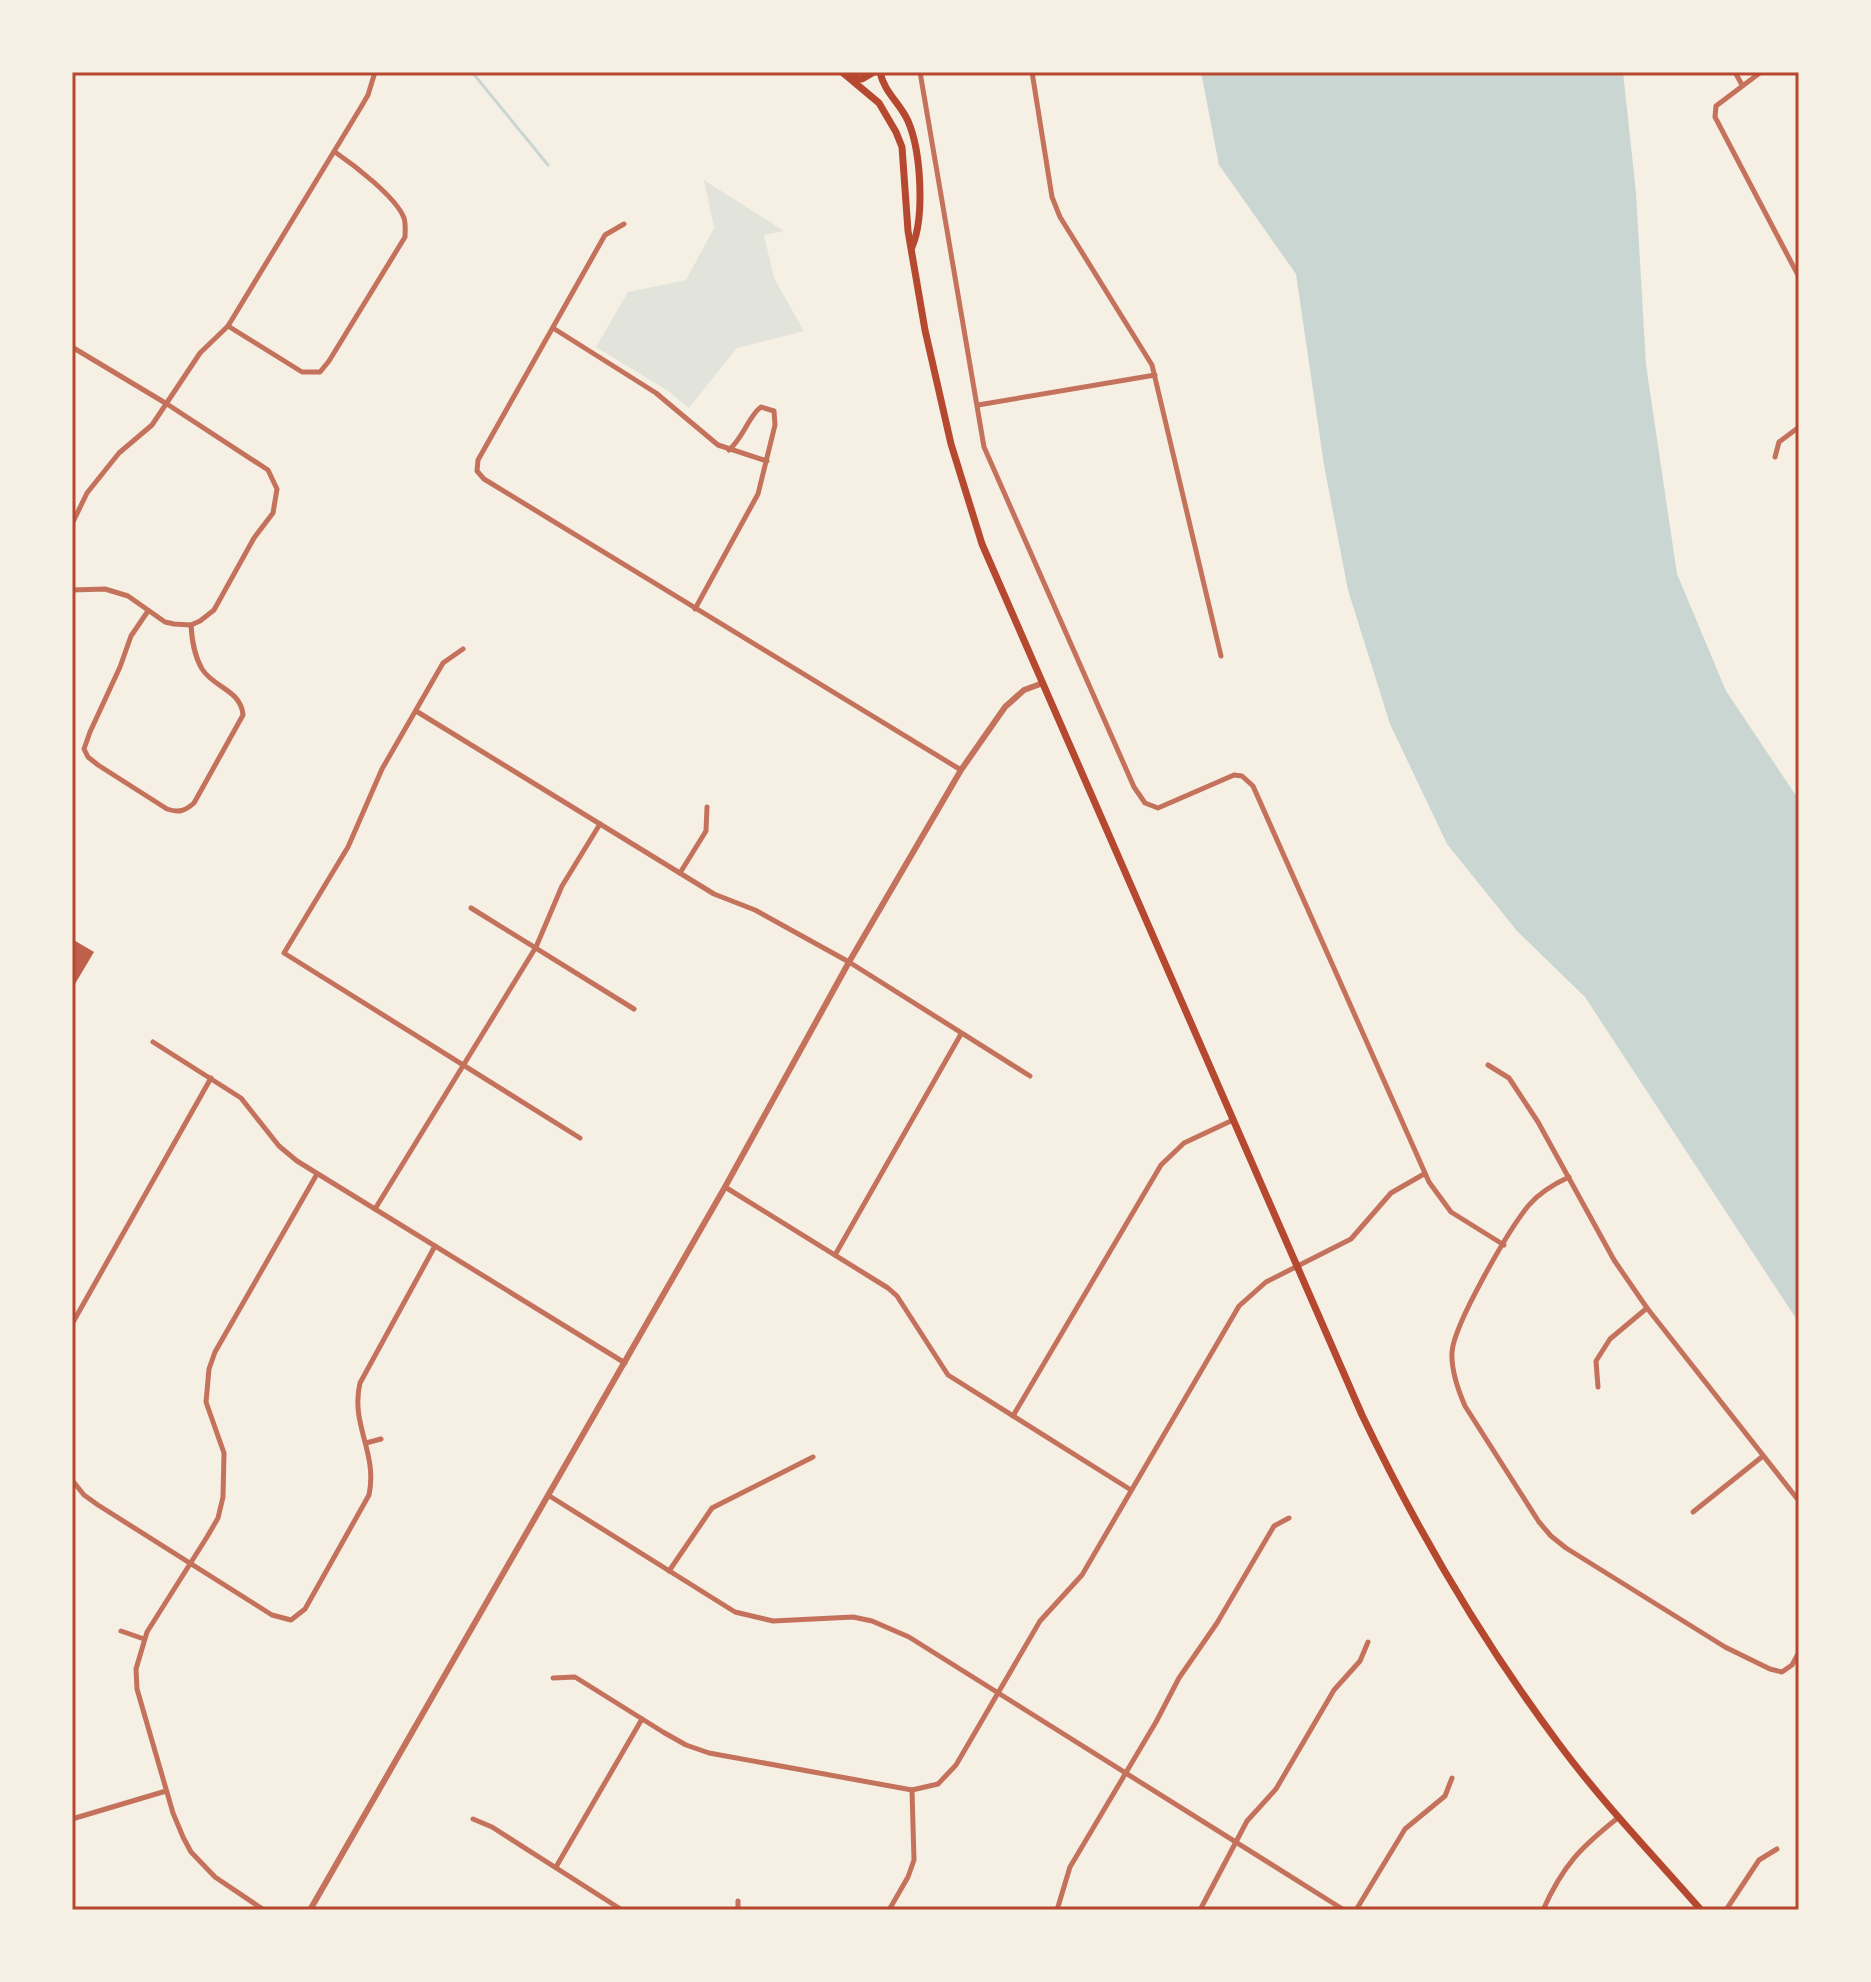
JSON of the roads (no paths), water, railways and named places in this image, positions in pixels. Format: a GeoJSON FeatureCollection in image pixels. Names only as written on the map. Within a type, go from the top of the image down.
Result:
{"type":"FeatureCollection","features":[{"type":"Feature","properties":{"kind":"main road"},"geometry":{"type":"LineString","coordinates":[[842,72],[879,103],[896,132],[904,161],[908,231],[925,330],[961,476],[1000,589],[1362,1415],[1431,1549],[1533,1708],[1619,1817],[1701,1910]]}},
{"type":"Feature","properties":{"kind":"main road"},"geometry":{"type":"LineString","coordinates":[[851,78],[862,79],[877,72],[908,122],[918,156],[920,196],[917,237],[912,247]]}},
{"type":"Feature","properties":{"kind":"street"},"geometry":{"type":"LineString","coordinates":[[72,524],[87,493],[119,453],[152,425],[200,353],[228,326],[368,95],[375,72]]}},
{"type":"Feature","properties":{"kind":"street"},"geometry":{"type":"LineString","coordinates":[[920,72],[978,405],[979,430],[996,479],[1134,787],[1145,803],[1158,808],[1223,780],[1242,776],[1249,781],[1258,795],[1424,1174],[1451,1212],[1504,1245]]}},
{"type":"Feature","properties":{"kind":"street"},"geometry":{"type":"LineString","coordinates":[[1032,72],[1052,197],[1060,217],[1152,365],[1221,656]]}},
{"type":"Feature","properties":{"kind":"street"},"geometry":{"type":"LineString","coordinates":[[1735,72],[1742,86]]}},
{"type":"Feature","properties":{"kind":"street"},"geometry":{"type":"LineString","coordinates":[[1761,72],[1716,106],[1715,117],[1799,277]]}},
{"type":"Feature","properties":{"kind":"street"},"geometry":{"type":"LineString","coordinates":[[228,326],[308,374],[325,368],[405,237],[406,223],[399,209],[372,181],[335,152]]}},
{"type":"Feature","properties":{"kind":"street"},"geometry":{"type":"LineString","coordinates":[[624,224],[605,235],[478,460],[477,471],[484,479],[961,770]]}},
{"type":"Feature","properties":{"kind":"street"},"geometry":{"type":"LineString","coordinates":[[553,328],[675,406],[708,438],[729,450],[767,461]]}},
{"type":"Feature","properties":{"kind":"street"},"geometry":{"type":"LineString","coordinates":[[72,347],[268,470],[277,489],[273,513],[254,538],[214,610],[191,625],[165,622],[128,596],[105,589],[72,590]]}},
{"type":"Feature","properties":{"kind":"street"},"geometry":{"type":"LineString","coordinates":[[978,405],[1155,375]]}},
{"type":"Feature","properties":{"kind":"street"},"geometry":{"type":"LineString","coordinates":[[695,609],[758,494],[776,416],[768,407],[755,411],[741,439],[729,450]]}},
{"type":"Feature","properties":{"kind":"street"},"geometry":{"type":"LineString","coordinates":[[1775,457],[1779,442],[1799,427]]}},
{"type":"Feature","properties":{"kind":"street"},"geometry":{"type":"LineString","coordinates":[[148,611],[131,636],[84,749],[98,765],[176,812],[187,810],[194,803],[243,715],[239,699],[203,670],[192,647],[191,625]]}},
{"type":"Feature","properties":{"kind":"street"},"geometry":{"type":"LineString","coordinates":[[463,649],[443,663],[372,789],[348,847],[284,953],[580,1138]]}},
{"type":"Feature","properties":{"kind":"street"},"geometry":{"type":"LineString","coordinates":[[310,1910],[961,770],[1005,707],[1024,690],[1043,683]]}},
{"type":"Feature","properties":{"kind":"street"},"geometry":{"type":"LineString","coordinates":[[416,711],[714,894],[755,910],[849,962],[1030,1076]]}},
{"type":"Feature","properties":{"kind":"street"},"geometry":{"type":"LineString","coordinates":[[680,873],[706,831],[707,807]]}},
{"type":"Feature","properties":{"kind":"street"},"geometry":{"type":"LineString","coordinates":[[375,1209],[536,947],[562,886],[600,824]]}},
{"type":"Feature","properties":{"kind":"street"},"geometry":{"type":"LineString","coordinates":[[471,908],[634,1009]]}},
{"type":"Feature","properties":{"kind":"street"},"geometry":{"type":"LineString","coordinates":[[835,1255],[961,1034]]}},
{"type":"Feature","properties":{"kind":"street"},"geometry":{"type":"LineString","coordinates":[[153,1042],[247,1104],[288,1155],[625,1363]]}},
{"type":"Feature","properties":{"kind":"street"},"geometry":{"type":"LineString","coordinates":[[1488,1065],[1509,1078],[1538,1122],[1614,1260],[1647,1308],[1799,1501]]}},
{"type":"Feature","properties":{"kind":"street"},"geometry":{"type":"LineString","coordinates":[[72,1324],[211,1078]]}},
{"type":"Feature","properties":{"kind":"street"},"geometry":{"type":"LineString","coordinates":[[1013,1416],[1161,1165],[1184,1143],[1233,1120]]}},
{"type":"Feature","properties":{"kind":"street"},"geometry":{"type":"LineString","coordinates":[[264,1910],[215,1877],[183,1837],[166,1791],[137,1689],[136,1669],[144,1639],[218,1518],[223,1497],[224,1453],[206,1402],[209,1369],[215,1352],[317,1174]]}},
{"type":"Feature","properties":{"kind":"street"},"geometry":{"type":"LineString","coordinates":[[553,1678],[575,1677],[686,1745],[709,1753],[912,1790],[938,1784],[951,1773],[1040,1621],[1082,1575],[1239,1306],[1266,1282],[1351,1239],[1391,1193],[1424,1174]]}},
{"type":"Feature","properties":{"kind":"street"},"geometry":{"type":"LineString","coordinates":[[1569,1177],[1552,1185],[1528,1206],[1464,1315],[1452,1353],[1453,1370],[1465,1406],[1539,1522],[1566,1548],[1712,1639],[1770,1669],[1782,1672],[1792,1665],[1799,1652]]}},
{"type":"Feature","properties":{"kind":"street"},"geometry":{"type":"LineString","coordinates":[[725,1187],[897,1296],[948,1375],[1131,1490]]}},
{"type":"Feature","properties":{"kind":"street"},"geometry":{"type":"LineString","coordinates":[[72,1480],[84,1495],[98,1505],[272,1615],[291,1620],[300,1615],[369,1495],[373,1478],[358,1417],[356,1399],[360,1383],[435,1246]]}},
{"type":"Feature","properties":{"kind":"street"},"geometry":{"type":"LineString","coordinates":[[1598,1387],[1596,1361],[1610,1339],[1647,1308]]}},
{"type":"Feature","properties":{"kind":"street"},"geometry":{"type":"LineString","coordinates":[[366,1443],[381,1439]]}},
{"type":"Feature","properties":{"kind":"street"},"geometry":{"type":"LineString","coordinates":[[1693,1512],[1763,1456]]}},
{"type":"Feature","properties":{"kind":"street"},"geometry":{"type":"LineString","coordinates":[[669,1571],[712,1508],[813,1457]]}},
{"type":"Feature","properties":{"kind":"street"},"geometry":{"type":"LineString","coordinates":[[548,1495],[726,1607],[754,1618],[794,1621],[853,1617],[909,1637],[1344,1910]]}},
{"type":"Feature","properties":{"kind":"street"},"geometry":{"type":"LineString","coordinates":[[1057,1910],[1070,1867],[1179,1678],[1217,1623],[1274,1526],[1289,1518]]}},
{"type":"Feature","properties":{"kind":"street"},"geometry":{"type":"LineString","coordinates":[[121,1631],[144,1639]]}},
{"type":"Feature","properties":{"kind":"street"},"geometry":{"type":"LineString","coordinates":[[1200,1910],[1235,1842],[1254,1812],[1276,1789],[1334,1690],[1360,1661],[1368,1642]]}},
{"type":"Feature","properties":{"kind":"street"},"geometry":{"type":"LineString","coordinates":[[556,1867],[642,1719]]}},
{"type":"Feature","properties":{"kind":"street"},"geometry":{"type":"LineString","coordinates":[[1356,1910],[1405,1829],[1445,1796],[1452,1778]]}},
{"type":"Feature","properties":{"kind":"street"},"geometry":{"type":"LineString","coordinates":[[889,1910],[914,1860],[912,1790]]}},
{"type":"Feature","properties":{"kind":"street"},"geometry":{"type":"LineString","coordinates":[[72,1819],[166,1791]]}},
{"type":"Feature","properties":{"kind":"street"},"geometry":{"type":"LineString","coordinates":[[1543,1910],[1560,1873],[1619,1817]]}},
{"type":"Feature","properties":{"kind":"street"},"geometry":{"type":"LineString","coordinates":[[473,1819],[492,1827],[622,1910]]}},
{"type":"Feature","properties":{"kind":"street"},"geometry":{"type":"LineString","coordinates":[[1726,1910],[1759,1860],[1777,1849]]}},
{"type":"Feature","properties":{"kind":"street"},"geometry":{"type":"LineString","coordinates":[[738,1901],[738,1910]]}},
{"type":"Feature","properties":{"kind":"waterway"},"geometry":{"type":"LineString","coordinates":[[472,72],[548,165]]}}]}
